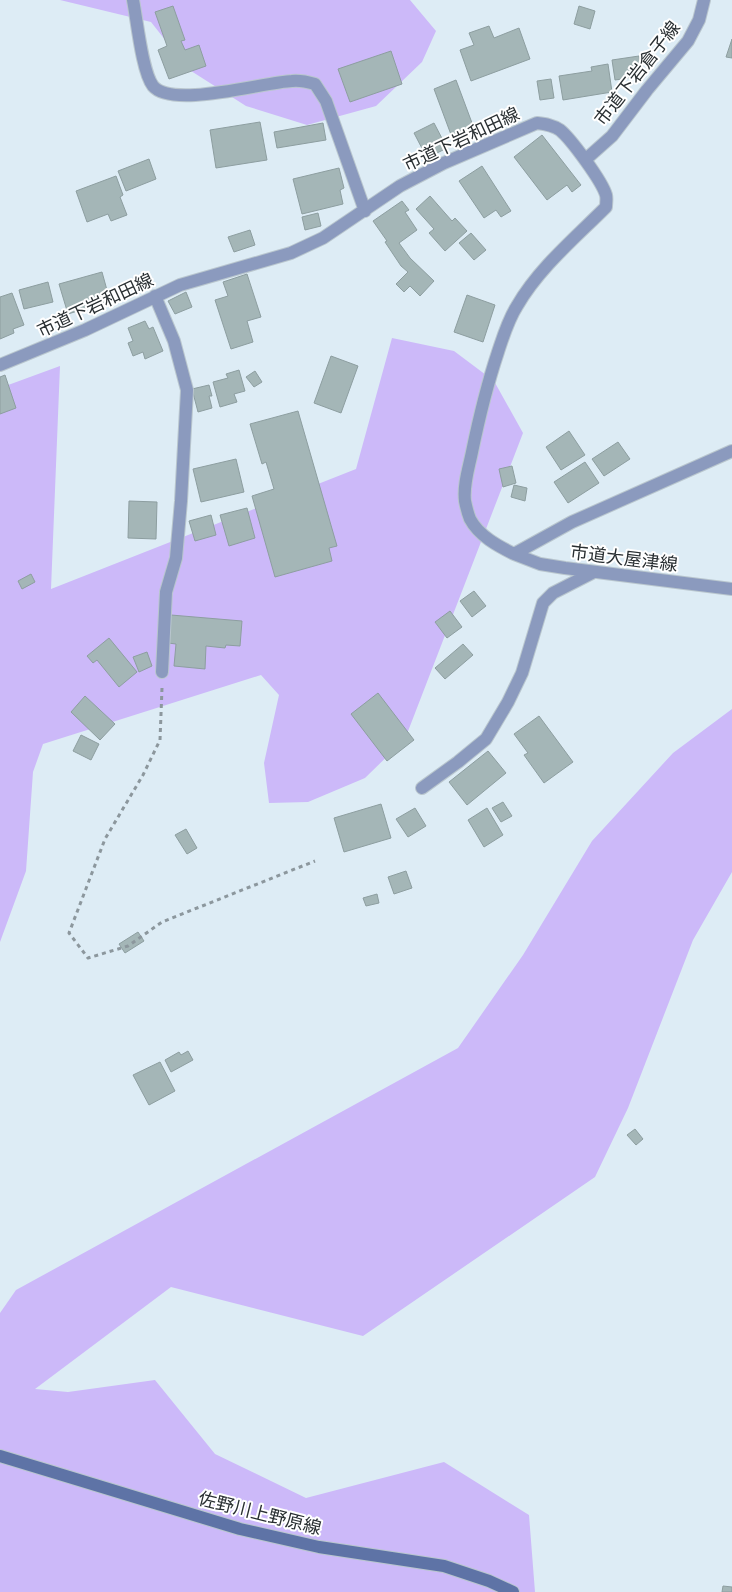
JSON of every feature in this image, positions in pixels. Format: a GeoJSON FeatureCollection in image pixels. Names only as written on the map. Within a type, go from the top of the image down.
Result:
{"type":"FeatureCollection","features":[{"type":"Feature","properties":{"kind":"main road","name":"佐野川上野原線"},"geometry":{"type":"LineString","coordinates":[[0,1456],[240,1529],[319,1547],[444,1566],[489,1581],[513,1592]]}},
{"type":"Feature","properties":{"kind":"street"},"geometry":{"type":"LineString","coordinates":[[133,0],[147,74],[153,86],[162,93],[199,95],[293,81],[315,84],[326,101],[365,211]]}},
{"type":"Feature","properties":{"kind":"street","name":"市道下岩倉子線"},"geometry":{"type":"LineString","coordinates":[[585,160],[612,136],[688,41],[699,20],[704,0]]}},
{"type":"Feature","properties":{"kind":"street","name":"市道下岩和田線"},"geometry":{"type":"LineString","coordinates":[[0,366],[86,330],[180,285],[291,253],[323,238],[400,186],[444,163],[537,123],[548,124],[560,130],[585,160],[601,183],[606,196],[606,207],[543,272],[517,306],[508,324],[488,381],[478,418],[466,484],[465,501],[470,519],[478,529],[492,543],[514,554]]}},
{"type":"Feature","properties":{"kind":"street"},"geometry":{"type":"LineString","coordinates":[[155,296],[174,341],[187,390],[176,558],[166,592],[162,672]]}},
{"type":"Feature","properties":{"kind":"street"},"geometry":{"type":"LineString","coordinates":[[514,554],[572,522],[732,451]]}},
{"type":"Feature","properties":{"kind":"street","name":"市道大屋津線"},"geometry":{"type":"LineString","coordinates":[[514,554],[540,564],[732,589]]}},
{"type":"Feature","properties":{"kind":"street"},"geometry":{"type":"LineString","coordinates":[[422,788],[486,739],[508,702],[522,673],[543,603],[553,593],[594,572]]}},
{"type":"Feature","properties":{"kind":"path"},"geometry":{"type":"LineString","coordinates":[[162,672],[160,740],[143,775],[105,839],[69,933],[88,958],[128,946],[162,922],[315,861]]}},
{"type":"Feature","properties":{"kind":"shaded area"},"geometry":{"type":"Polygon","coordinates":[[[60,0],[410,0],[436,31],[422,62],[376,106],[307,125],[246,106],[188,69],[151,22],[60,0]]]}},
{"type":"Feature","properties":{"kind":"shaded area"},"geometry":{"type":"Polygon","coordinates":[[[392,338],[454,351],[494,381],[523,433],[405,739],[365,778],[308,802],[269,803],[264,763],[279,695],[261,675],[43,744],[33,772],[26,871],[0,942],[0,388],[60,366],[51,589],[356,469],[392,338]]]}},
{"type":"Feature","properties":{"kind":"shaded area"},"geometry":{"type":"Polygon","coordinates":[[[732,709],[732,872],[693,940],[628,1108],[595,1177],[363,1336],[171,1287],[35,1389],[68,1392],[155,1380],[215,1454],[306,1498],[444,1462],[529,1515],[535,1592],[0,1592],[0,1313],[16,1290],[458,1048],[523,955],[592,841],[673,753],[732,709]]]}},
{"type":"Feature","properties":{"kind":"building"},"geometry":{"type":"Polygon","coordinates":[[[173,6],[185,40],[181,41],[185,50],[199,45],[206,66],[169,79],[158,50],[167,46],[155,12],[173,6]]]}},
{"type":"Feature","properties":{"kind":"building"},"geometry":{"type":"Polygon","coordinates":[[[579,6],[595,11],[590,29],[574,24],[579,6]]]}},
{"type":"Feature","properties":{"kind":"building"},"geometry":{"type":"Polygon","coordinates":[[[489,26],[494,38],[519,28],[530,59],[471,81],[460,50],[474,45],[469,33],[489,26]]]}},
{"type":"Feature","properties":{"kind":"building"},"geometry":{"type":"Polygon","coordinates":[[[732,39],[732,58],[726,57],[732,39]]]}},
{"type":"Feature","properties":{"kind":"building"},"geometry":{"type":"Polygon","coordinates":[[[391,51],[402,84],[350,102],[338,69],[391,51]]]}},
{"type":"Feature","properties":{"kind":"building"},"geometry":{"type":"Polygon","coordinates":[[[639,56],[642,76],[615,80],[612,60],[639,56]]]}},
{"type":"Feature","properties":{"kind":"building"},"geometry":{"type":"Polygon","coordinates":[[[608,64],[612,92],[563,100],[559,76],[592,71],[591,67],[608,64]]]}},
{"type":"Feature","properties":{"kind":"building"},"geometry":{"type":"Polygon","coordinates":[[[551,79],[554,98],[540,100],[537,81],[551,79]]]}},
{"type":"Feature","properties":{"kind":"building"},"geometry":{"type":"Polygon","coordinates":[[[456,80],[475,131],[453,140],[434,89],[456,80]]]}},
{"type":"Feature","properties":{"kind":"building"},"geometry":{"type":"Polygon","coordinates":[[[260,122],[267,160],[216,168],[210,130],[260,122]]]}},
{"type":"Feature","properties":{"kind":"building"},"geometry":{"type":"Polygon","coordinates":[[[323,123],[326,140],[277,148],[274,132],[323,123]]]}},
{"type":"Feature","properties":{"kind":"building"},"geometry":{"type":"Polygon","coordinates":[[[434,123],[447,148],[427,158],[414,133],[434,123]]]}},
{"type":"Feature","properties":{"kind":"building"},"geometry":{"type":"Polygon","coordinates":[[[542,135],[581,185],[572,192],[567,185],[547,200],[514,157],[542,135]]]}},
{"type":"Feature","properties":{"kind":"building"},"geometry":{"type":"Polygon","coordinates":[[[149,159],[156,179],[126,191],[118,171],[149,159]]]}},
{"type":"Feature","properties":{"kind":"building"},"geometry":{"type":"Polygon","coordinates":[[[482,166],[511,211],[501,217],[496,210],[484,218],[459,181],[482,166]]]}},
{"type":"Feature","properties":{"kind":"building"},"geometry":{"type":"Polygon","coordinates":[[[339,168],[344,188],[340,190],[343,204],[302,214],[293,179],[339,168]]]}},
{"type":"Feature","properties":{"kind":"building"},"geometry":{"type":"Polygon","coordinates":[[[116,176],[123,195],[120,197],[127,215],[111,221],[108,214],[87,222],[76,191],[116,176]]]}},
{"type":"Feature","properties":{"kind":"building"},"geometry":{"type":"Polygon","coordinates":[[[430,196],[452,221],[455,218],[467,231],[445,251],[429,233],[434,229],[416,209],[430,196]]]}},
{"type":"Feature","properties":{"kind":"building"},"geometry":{"type":"Polygon","coordinates":[[[402,201],[409,210],[405,212],[417,230],[399,243],[410,258],[434,281],[420,296],[410,286],[404,292],[396,284],[408,272],[401,266],[373,221],[402,201]]]}},
{"type":"Feature","properties":{"kind":"building"},"geometry":{"type":"Polygon","coordinates":[[[318,213],[321,226],[305,230],[302,217],[318,213]]]}},
{"type":"Feature","properties":{"kind":"building"},"geometry":{"type":"Polygon","coordinates":[[[250,230],[255,245],[234,252],[228,237],[250,230]]]}},
{"type":"Feature","properties":{"kind":"building"},"geometry":{"type":"Polygon","coordinates":[[[471,233],[486,250],[474,260],[459,243],[471,233]]]}},
{"type":"Feature","properties":{"kind":"building"},"geometry":{"type":"Polygon","coordinates":[[[102,272],[110,301],[68,314],[59,284],[102,272]]]}},
{"type":"Feature","properties":{"kind":"building"},"geometry":{"type":"Polygon","coordinates":[[[247,274],[261,317],[247,321],[253,342],[231,349],[215,300],[228,296],[223,282],[247,274]]]}},
{"type":"Feature","properties":{"kind":"building"},"geometry":{"type":"Polygon","coordinates":[[[48,282],[53,302],[24,309],[19,290],[48,282]]]}},
{"type":"Feature","properties":{"kind":"building"},"geometry":{"type":"Polygon","coordinates":[[[186,292],[192,307],[175,314],[168,301],[186,292]]]}},
{"type":"Feature","properties":{"kind":"building"},"geometry":{"type":"Polygon","coordinates":[[[12,293],[24,325],[13,329],[14,333],[0,339],[0,297],[12,293]]]}},
{"type":"Feature","properties":{"kind":"building"},"geometry":{"type":"Polygon","coordinates":[[[467,295],[495,305],[483,342],[454,332],[467,295]]]}},
{"type":"Feature","properties":{"kind":"building"},"geometry":{"type":"Polygon","coordinates":[[[145,321],[149,329],[153,327],[163,351],[145,359],[143,352],[133,356],[128,343],[133,341],[128,328],[145,321]]]}},
{"type":"Feature","properties":{"kind":"building"},"geometry":{"type":"Polygon","coordinates":[[[331,356],[358,366],[341,413],[314,403],[331,356]]]}},
{"type":"Feature","properties":{"kind":"building"},"geometry":{"type":"Polygon","coordinates":[[[239,370],[245,391],[234,394],[237,402],[220,407],[213,382],[228,378],[226,374],[239,370]]]}},
{"type":"Feature","properties":{"kind":"building"},"geometry":{"type":"Polygon","coordinates":[[[255,371],[262,382],[254,387],[246,377],[255,371]]]}},
{"type":"Feature","properties":{"kind":"building"},"geometry":{"type":"Polygon","coordinates":[[[5,375],[16,408],[0,414],[0,377],[5,375]]]}},
{"type":"Feature","properties":{"kind":"building"},"geometry":{"type":"Polygon","coordinates":[[[209,385],[212,396],[209,396],[212,408],[198,412],[192,389],[209,385]]]}},
{"type":"Feature","properties":{"kind":"building"},"geometry":{"type":"Polygon","coordinates":[[[298,411],[337,546],[329,548],[332,561],[275,577],[252,496],[274,489],[266,462],[262,464],[250,424],[298,411]]]}},
{"type":"Feature","properties":{"kind":"building"},"geometry":{"type":"Polygon","coordinates":[[[569,431],[585,455],[561,470],[546,447],[569,431]]]}},
{"type":"Feature","properties":{"kind":"building"},"geometry":{"type":"Polygon","coordinates":[[[618,442],[630,459],[604,476],[592,459],[618,442]]]}},
{"type":"Feature","properties":{"kind":"building"},"geometry":{"type":"Polygon","coordinates":[[[236,459],[244,492],[201,502],[193,469],[236,459]]]}},
{"type":"Feature","properties":{"kind":"building"},"geometry":{"type":"Polygon","coordinates":[[[585,462],[599,483],[568,503],[554,482],[585,462]]]}},
{"type":"Feature","properties":{"kind":"building"},"geometry":{"type":"Polygon","coordinates":[[[512,466],[516,483],[503,487],[499,469],[512,466]]]}},
{"type":"Feature","properties":{"kind":"building"},"geometry":{"type":"Polygon","coordinates":[[[514,485],[527,488],[525,501],[511,497],[514,485]]]}},
{"type":"Feature","properties":{"kind":"building"},"geometry":{"type":"Polygon","coordinates":[[[129,501],[157,502],[156,539],[128,538],[129,501]]]}},
{"type":"Feature","properties":{"kind":"building"},"geometry":{"type":"Polygon","coordinates":[[[247,508],[255,538],[229,546],[220,515],[247,508]]]}},
{"type":"Feature","properties":{"kind":"building"},"geometry":{"type":"Polygon","coordinates":[[[211,515],[216,535],[195,541],[189,521],[211,515]]]}},
{"type":"Feature","properties":{"kind":"building"},"geometry":{"type":"Polygon","coordinates":[[[31,574],[35,582],[22,589],[18,581],[31,574]]]}},
{"type":"Feature","properties":{"kind":"building"},"geometry":{"type":"Polygon","coordinates":[[[474,591],[486,606],[472,617],[460,601],[474,591]]]}},
{"type":"Feature","properties":{"kind":"building"},"geometry":{"type":"Polygon","coordinates":[[[450,611],[462,627],[447,638],[435,622],[450,611]]]}},
{"type":"Feature","properties":{"kind":"building"},"geometry":{"type":"Polygon","coordinates":[[[171,615],[242,621],[240,646],[226,645],[225,648],[206,646],[205,669],[174,666],[176,644],[168,643],[171,615]]]}},
{"type":"Feature","properties":{"kind":"building"},"geometry":{"type":"Polygon","coordinates":[[[109,638],[137,672],[119,687],[97,660],[93,663],[87,656],[109,638]]]}},
{"type":"Feature","properties":{"kind":"building"},"geometry":{"type":"Polygon","coordinates":[[[463,644],[473,655],[445,679],[435,668],[463,644]]]}},
{"type":"Feature","properties":{"kind":"building"},"geometry":{"type":"Polygon","coordinates":[[[147,652],[152,666],[139,672],[133,657],[147,652]]]}},
{"type":"Feature","properties":{"kind":"building"},"geometry":{"type":"Polygon","coordinates":[[[378,693],[414,740],[387,761],[351,714],[378,693]]]}},
{"type":"Feature","properties":{"kind":"building"},"geometry":{"type":"Polygon","coordinates":[[[85,696],[115,724],[100,740],[71,712],[85,696]]]}},
{"type":"Feature","properties":{"kind":"building"},"geometry":{"type":"Polygon","coordinates":[[[539,716],[573,762],[544,783],[524,755],[528,753],[514,734],[539,716]]]}},
{"type":"Feature","properties":{"kind":"building"},"geometry":{"type":"Polygon","coordinates":[[[81,735],[99,744],[91,760],[73,751],[81,735]]]}},
{"type":"Feature","properties":{"kind":"building"},"geometry":{"type":"Polygon","coordinates":[[[488,751],[506,773],[467,805],[449,782],[488,751]]]}},
{"type":"Feature","properties":{"kind":"building"},"geometry":{"type":"Polygon","coordinates":[[[503,802],[512,816],[501,822],[492,808],[503,802]]]}},
{"type":"Feature","properties":{"kind":"building"},"geometry":{"type":"Polygon","coordinates":[[[381,804],[391,838],[344,852],[334,818],[381,804]]]}},
{"type":"Feature","properties":{"kind":"building"},"geometry":{"type":"Polygon","coordinates":[[[415,808],[426,826],[408,837],[396,819],[415,808]]]}},
{"type":"Feature","properties":{"kind":"building"},"geometry":{"type":"Polygon","coordinates":[[[487,808],[503,835],[484,847],[468,820],[487,808]]]}},
{"type":"Feature","properties":{"kind":"building"},"geometry":{"type":"Polygon","coordinates":[[[186,829],[197,848],[187,854],[175,835],[186,829]]]}},
{"type":"Feature","properties":{"kind":"building"},"geometry":{"type":"Polygon","coordinates":[[[406,871],[412,888],[394,894],[388,877],[406,871]]]}},
{"type":"Feature","properties":{"kind":"building"},"geometry":{"type":"Polygon","coordinates":[[[377,894],[379,903],[366,906],[363,898],[377,894]]]}},
{"type":"Feature","properties":{"kind":"building"},"geometry":{"type":"Polygon","coordinates":[[[138,932],[144,941],[125,953],[119,944],[138,932]]]}},
{"type":"Feature","properties":{"kind":"building"},"geometry":{"type":"Polygon","coordinates":[[[188,1051],[193,1060],[171,1072],[165,1060],[179,1052],[181,1055],[188,1051]]]}},
{"type":"Feature","properties":{"kind":"building"},"geometry":{"type":"Polygon","coordinates":[[[160,1062],[175,1091],[149,1105],[133,1075],[160,1062]]]}},
{"type":"Feature","properties":{"kind":"building"},"geometry":{"type":"Polygon","coordinates":[[[635,1129],[643,1139],[636,1145],[627,1135],[635,1129]]]}},
{"type":"Feature","properties":{"kind":"building"},"geometry":{"type":"Polygon","coordinates":[[[723,1586],[732,1587],[732,1592],[722,1592],[723,1586]]]}}]}
